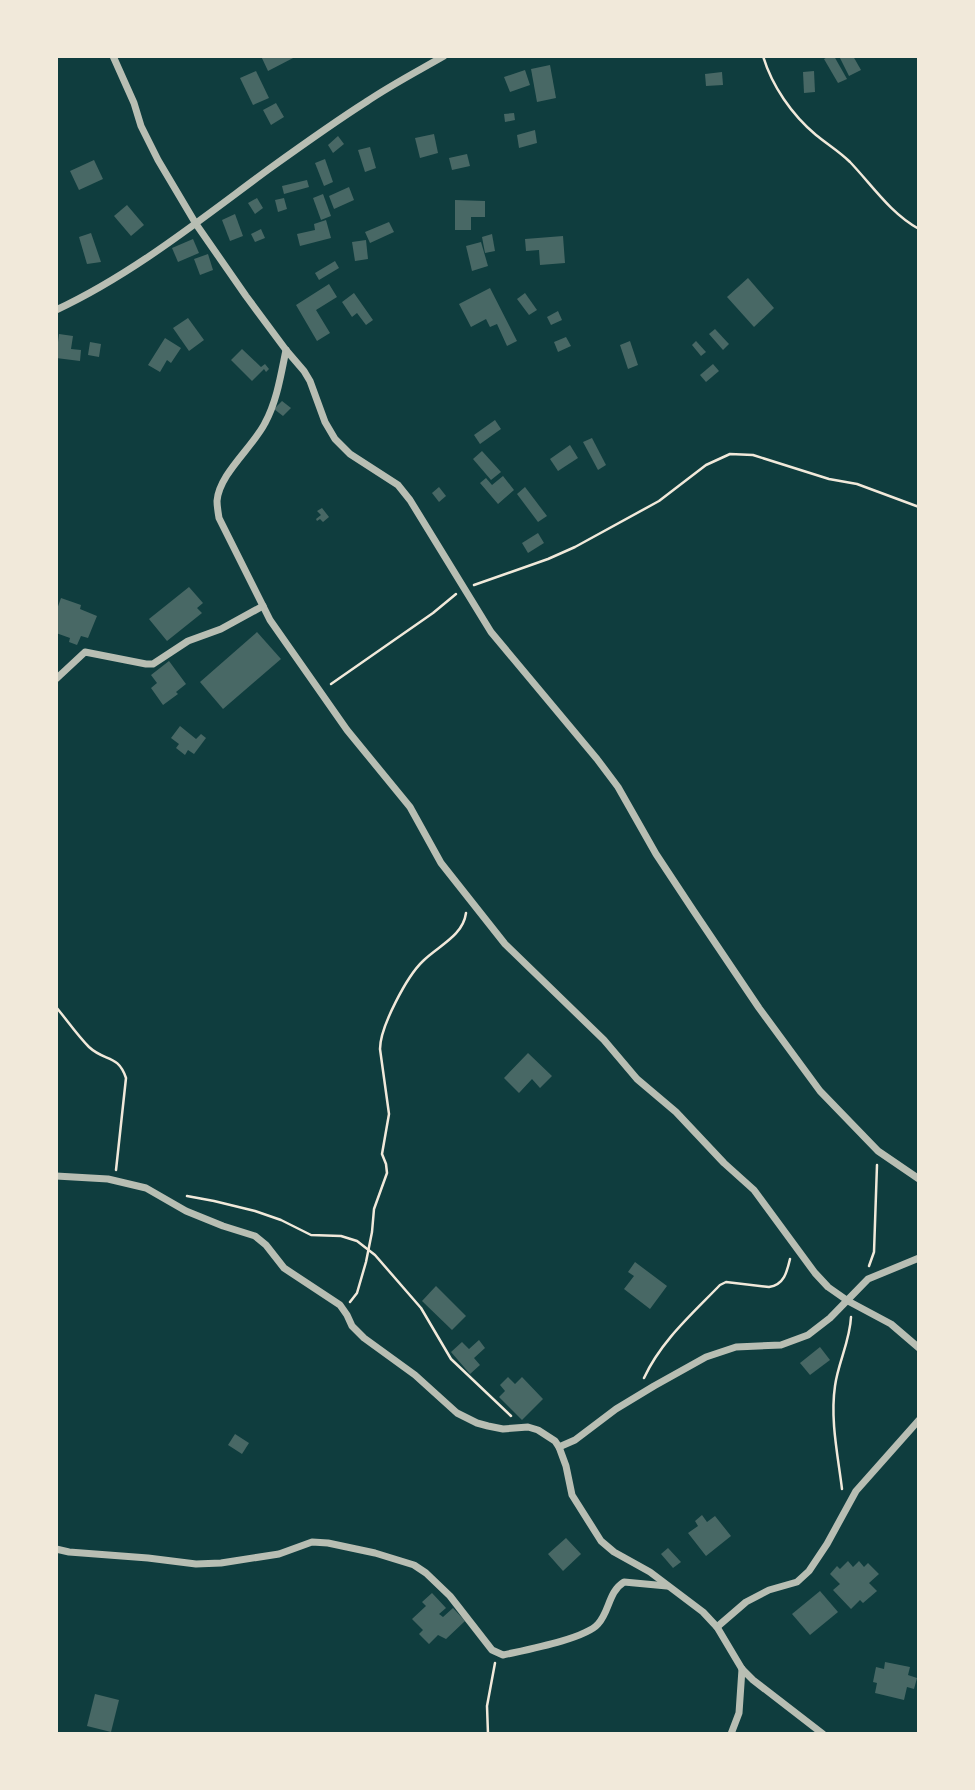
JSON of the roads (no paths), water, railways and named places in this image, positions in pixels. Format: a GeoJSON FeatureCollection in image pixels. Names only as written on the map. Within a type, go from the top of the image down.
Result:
{"type":"FeatureCollection","features":[{"type":"Feature","properties":{"kind":"street"},"geometry":{"type":"LineString","coordinates":[[113,56],[148,141],[196,224],[304,371],[335,439],[350,454],[398,485],[420,514],[491,632],[560,713],[618,788],[685,898],[820,1091],[878,1151],[919,1179]]}},
{"type":"Feature","properties":{"kind":"street"},"geometry":{"type":"LineString","coordinates":[[56,310],[118,276],[196,224],[368,100],[444,56]]}},
{"type":"Feature","properties":{"kind":"street"},"geometry":{"type":"LineString","coordinates":[[286,350],[268,419],[228,475],[217,501],[219,517],[270,621],[347,730],[410,807],[441,863],[505,944],[604,1041],[637,1079],[676,1112],[724,1163],[754,1190],[828,1287],[891,1324],[919,1348]]}},
{"type":"Feature","properties":{"kind":"street"},"geometry":{"type":"LineString","coordinates":[[56,679],[85,652],[153,664],[188,641],[221,629],[262,606]]}},
{"type":"Feature","properties":{"kind":"street"},"geometry":{"type":"LineString","coordinates":[[56,1176],[114,1180],[146,1188],[186,1211],[255,1236],[284,1268],[333,1300],[344,1310],[352,1326],[364,1338],[415,1375],[457,1413],[477,1423],[503,1429],[528,1427],[555,1441],[566,1466],[572,1495],[601,1541],[614,1552],[650,1572],[702,1612],[717,1627],[742,1669],[767,1692],[823,1734]]}},
{"type":"Feature","properties":{"kind":"street"},"geometry":{"type":"LineString","coordinates":[[559,1447],[575,1440],[635,1397],[706,1357],[736,1347],[781,1345],[808,1335],[830,1318],[868,1279],[919,1258]]}},
{"type":"Feature","properties":{"kind":"street"},"geometry":{"type":"LineString","coordinates":[[717,1627],[746,1602],[801,1578],[817,1561],[856,1491],[919,1420]]}},
{"type":"Feature","properties":{"kind":"street"},"geometry":{"type":"LineString","coordinates":[[56,1549],[196,1564],[279,1554],[312,1542],[375,1553],[414,1565],[426,1573],[450,1596],[486,1642],[503,1655],[583,1634],[596,1627],[606,1613],[615,1590],[624,1582],[667,1586]]}},
{"type":"Feature","properties":{"kind":"street"},"geometry":{"type":"LineString","coordinates":[[731,1734],[739,1713],[742,1669]]}}]}
